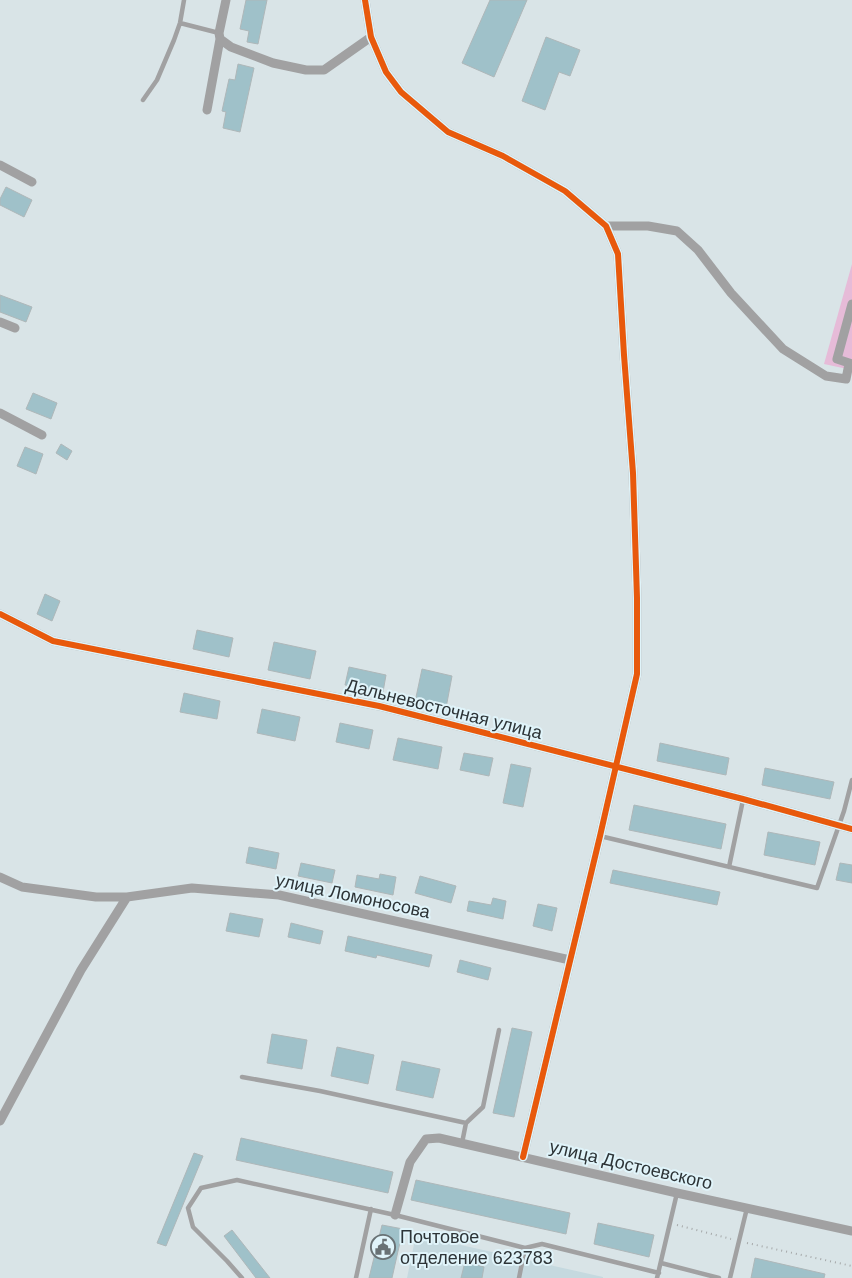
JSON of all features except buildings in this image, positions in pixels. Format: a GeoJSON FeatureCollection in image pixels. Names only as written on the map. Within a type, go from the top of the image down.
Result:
{"type":"FeatureCollection","features":[{"type":"Feature","properties":{"kind":"street"},"geometry":{"type":"LineString","coordinates":[[207,110],[226,0]]}},
{"type":"Feature","properties":{"kind":"street"},"geometry":{"type":"LineString","coordinates":[[365,0],[371,37],[386,72],[401,92],[448,132],[503,156],[565,191],[606,226],[618,254],[633,473],[637,598],[637,674],[523,1157]]}},
{"type":"Feature","properties":{"kind":"street"},"geometry":{"type":"LineString","coordinates":[[219,36],[231,48],[273,63],[306,70],[324,70],[371,37]]}},
{"type":"Feature","properties":{"kind":"street"},"geometry":{"type":"LineString","coordinates":[[0,165],[32,182]]}},
{"type":"Feature","properties":{"kind":"street"},"geometry":{"type":"LineString","coordinates":[[606,226],[648,226],[677,231],[698,250],[730,293],[783,349],[826,376],[846,379],[851,364],[837,359],[852,304]]}},
{"type":"Feature","properties":{"kind":"street"},"geometry":{"type":"LineString","coordinates":[[0,322],[16,328]]}},
{"type":"Feature","properties":{"kind":"street"},"geometry":{"type":"LineString","coordinates":[[0,413],[42,435]]}},
{"type":"Feature","properties":{"kind":"street","name":"Дальневосточная улица"},"geometry":{"type":"LineString","coordinates":[[0,614],[53,641],[378,706],[743,799],[852,829]]}},
{"type":"Feature","properties":{"kind":"street","name":"улица Ломоносова"},"geometry":{"type":"LineString","coordinates":[[0,877],[22,887],[96,897],[127,896],[192,888],[279,896],[570,960]]}},
{"type":"Feature","properties":{"kind":"street"},"geometry":{"type":"LineString","coordinates":[[0,1121],[81,970],[127,896]]}},
{"type":"Feature","properties":{"kind":"street","name":"улица Достоевского"},"geometry":{"type":"LineString","coordinates":[[395,1215],[410,1162],[426,1139],[439,1138],[852,1231]]}},
{"type":"Feature","properties":{"kind":"lane"},"geometry":{"type":"LineString","coordinates":[[143,100],[158,80],[180,23],[184,0]]}},
{"type":"Feature","properties":{"kind":"lane"},"geometry":{"type":"LineString","coordinates":[[180,23],[219,36]]}},
{"type":"Feature","properties":{"kind":"lane"},"geometry":{"type":"LineString","coordinates":[[600,836],[817,888],[839,825],[852,780]]}},
{"type":"Feature","properties":{"kind":"lane"},"geometry":{"type":"LineString","coordinates":[[729,867],[743,799]]}},
{"type":"Feature","properties":{"kind":"lane"},"geometry":{"type":"LineString","coordinates":[[462,1143],[466,1123],[483,1106],[499,1030]]}},
{"type":"Feature","properties":{"kind":"lane"},"geometry":{"type":"LineString","coordinates":[[242,1078],[320,1091],[466,1123]]}},
{"type":"Feature","properties":{"kind":"lane"},"geometry":{"type":"LineString","coordinates":[[242,1278],[193,1227],[188,1208],[201,1188],[237,1180],[371,1209],[525,1248],[542,1244],[658,1276],[677,1193]]}},
{"type":"Feature","properties":{"kind":"lane"},"geometry":{"type":"LineString","coordinates":[[730,1278],[747,1208]]}},
{"type":"Feature","properties":{"kind":"lane"},"geometry":{"type":"LineString","coordinates":[[356,1278],[371,1209]]}},
{"type":"Feature","properties":{"kind":"lane"},"geometry":{"type":"LineString","coordinates":[[519,1278],[525,1248]]}},
{"type":"Feature","properties":{"kind":"lane"},"geometry":{"type":"LineString","coordinates":[[661,1263],[719,1278]]}},
{"type":"Feature","properties":{"kind":"path"},"geometry":{"type":"LineString","coordinates":[[670,1224],[852,1266]]}},
{"type":"Feature","properties":{"kind":"shaded area"},"geometry":{"type":"Polygon","coordinates":[[[852,264],[852,370],[824,364],[852,264]]]}},
{"type":"Feature","properties":{"kind":"shaded area"},"geometry":{"type":"Polygon","coordinates":[[[416,1235],[603,1277],[603,1278],[407,1278],[416,1235]]]}},
{"type":"Feature","properties":{"kind":"cycle path"},"geometry":{"type":"LineString","coordinates":[[365,0],[371,37],[386,72],[401,92],[448,132],[503,156],[565,191],[606,226],[618,254],[633,473],[637,598],[637,674],[523,1157]]}},
{"type":"Feature","properties":{"kind":"cycle path"},"geometry":{"type":"LineString","coordinates":[[0,614],[53,641],[379,706],[743,799],[852,829]]}},
{"type":"Feature","properties":{"kind":"place","name":"Почтовое отделение 623783"},"geometry":{"type":"Point","coordinates":[383,1247]}}]}
